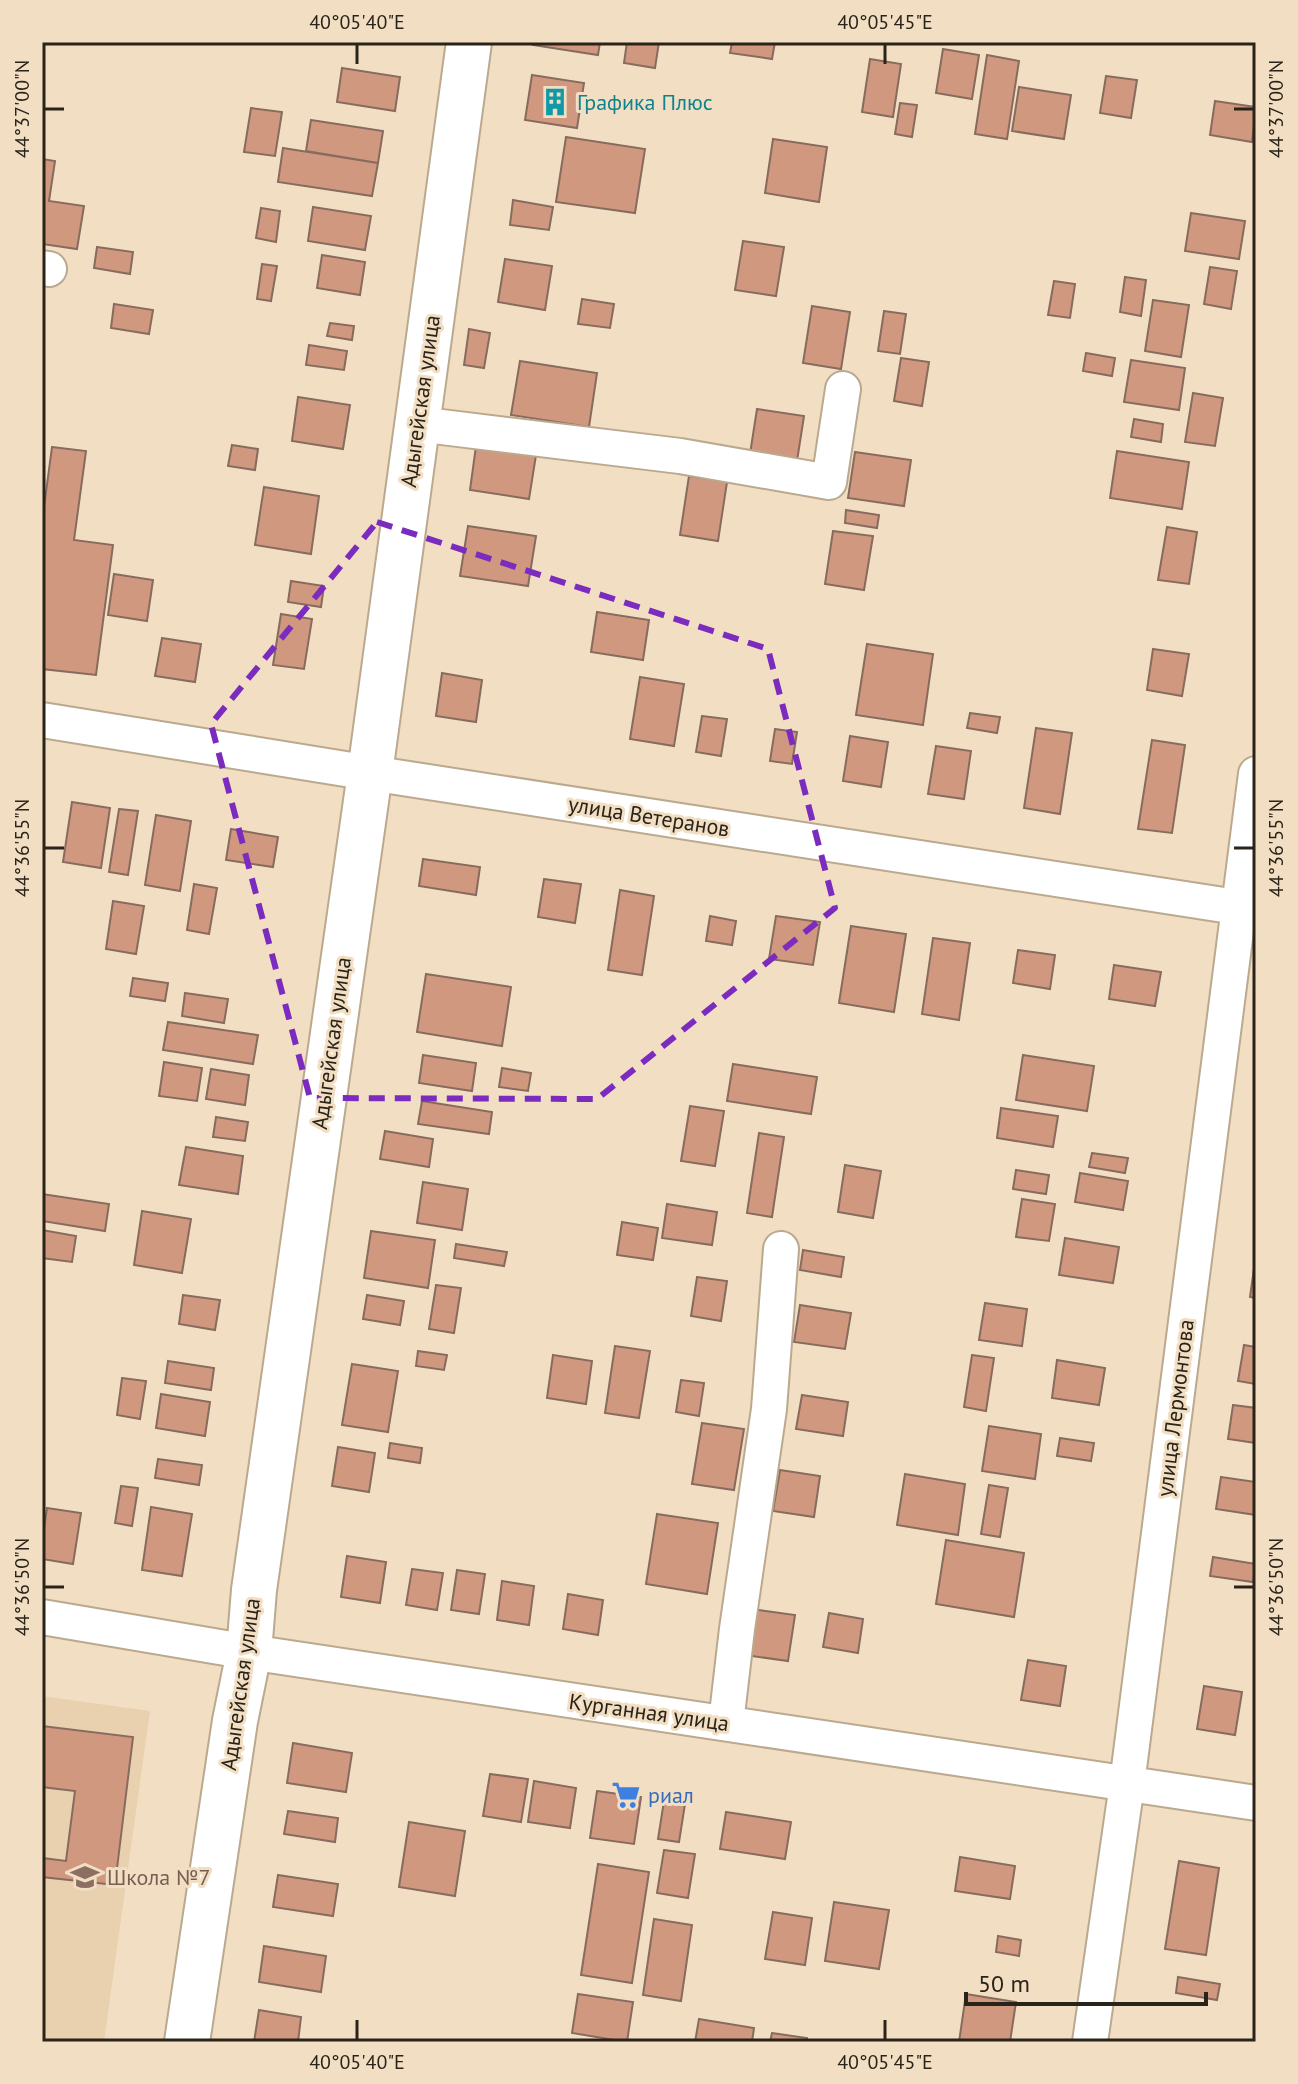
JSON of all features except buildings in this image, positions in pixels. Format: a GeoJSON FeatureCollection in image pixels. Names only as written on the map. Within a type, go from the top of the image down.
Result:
{"type":"FeatureCollection","features":[{"type":"Feature","properties":{"kind":"main road","name":"Адыгейская улица"},"geometry":{"type":"LineString","coordinates":[[187,2042],[235,1721],[249,1652],[254,1590],[370,773],[469,42]]}},
{"type":"Feature","properties":{"kind":"street"},"geometry":{"type":"LineString","coordinates":[[417,424],[680,456],[829,482],[843,389]]}},
{"type":"Feature","properties":{"kind":"street","name":"улица Ветеранов"},"geometry":{"type":"LineString","coordinates":[[42,720],[1247,909]]}},
{"type":"Feature","properties":{"kind":"street","name":"улица Лермонтова"},"geometry":{"type":"LineString","coordinates":[[1090,2042],[1247,909],[1256,774]]}},
{"type":"Feature","properties":{"kind":"street"},"geometry":{"type":"LineString","coordinates":[[726,1723],[769,1409],[781,1249]]}},
{"type":"Feature","properties":{"kind":"street","name":"Курганная улица"},"geometry":{"type":"LineString","coordinates":[[42,1617],[249,1652],[1256,1803]]}},
{"type":"Feature","properties":{"kind":"highlighted area"},"geometry":{"type":"Polygon","coordinates":[[[377,522],[768,649],[835,908],[597,1099],[310,1098],[211,724],[377,522]]]}},
{"type":"Feature","properties":{"kind":"shaded area","name":"Школа №7"},"geometry":{"type":"Polygon","coordinates":[[[42,1696],[150,1711],[104,2042],[42,2042],[42,1696]]]}},
{"type":"Feature","properties":{"kind":"place","name":"Графика Плюс"},"geometry":{"type":"Point","coordinates":[555,102]}},
{"type":"Feature","properties":{"kind":"place","name":"риал"},"geometry":{"type":"Point","coordinates":[626,1795]}},
{"type":"Feature","properties":{"kind":"place","name":"Школа №7"},"geometry":{"type":"Point","coordinates":[85,1877]}}]}
